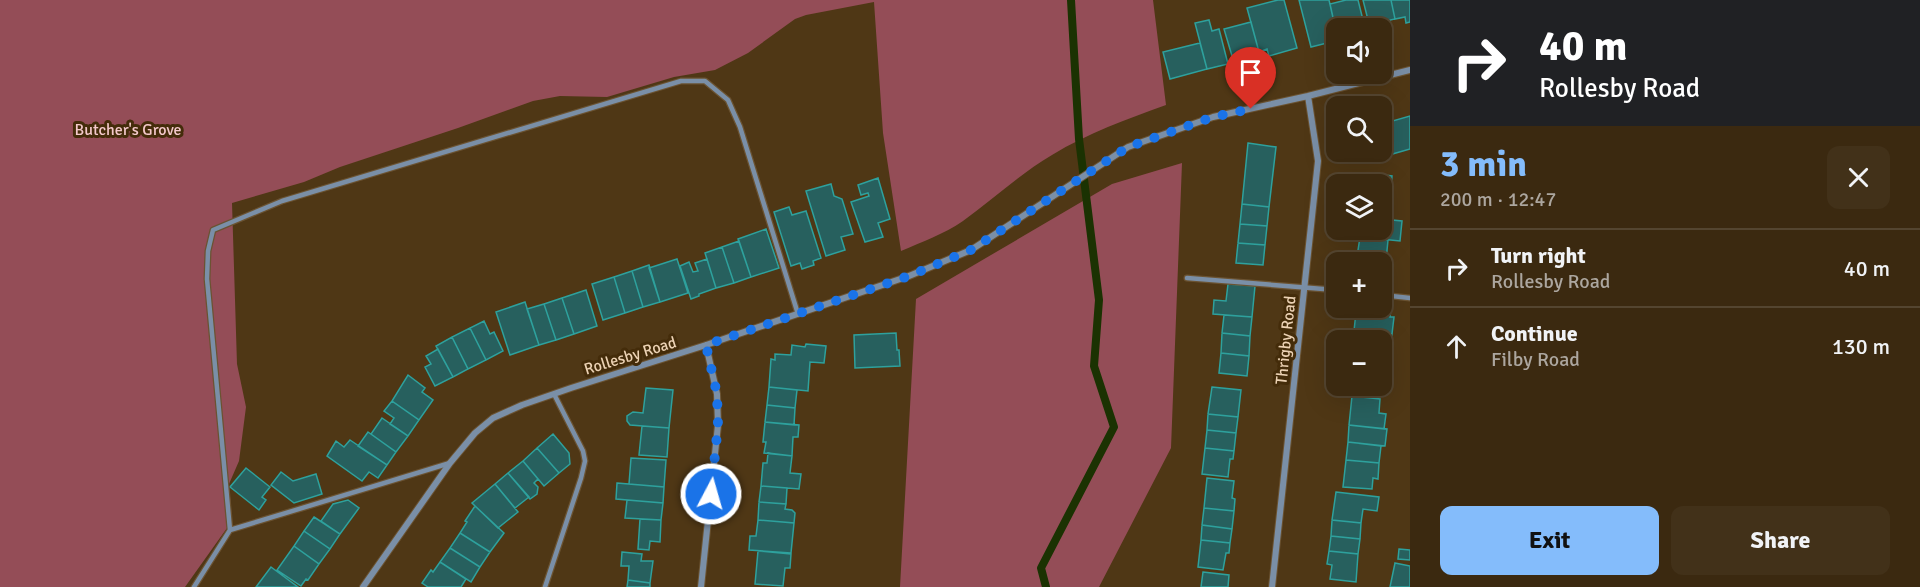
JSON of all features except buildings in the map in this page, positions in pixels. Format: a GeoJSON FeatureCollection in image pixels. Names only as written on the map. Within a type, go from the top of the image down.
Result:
{"type":"FeatureCollection","features":[{"type":"Feature","properties":{"kind":"street","name":"Rollesby Road"},"geometry":{"type":"LineString","coordinates":[[363,587],[450,463],[476,433],[493,418],[554,394],[909,276],[971,250],[1128,147],[1213,117],[1410,70]]}},
{"type":"Feature","properties":{"kind":"street","name":"Thrigby Road"},"geometry":{"type":"LineString","coordinates":[[1272,587],[1318,161],[1308,96]]}},
{"type":"Feature","properties":{"kind":"street"},"geometry":{"type":"LineString","coordinates":[[701,587],[718,425],[717,394],[706,345]]}},
{"type":"Feature","properties":{"kind":"lane"},"geometry":{"type":"LineString","coordinates":[[194,587],[230,530],[207,279],[208,251],[213,230],[282,201],[681,81],[705,81],[728,99],[740,127],[798,314]]}},
{"type":"Feature","properties":{"kind":"lane"},"geometry":{"type":"LineString","coordinates":[[1187,278],[1326,289]]}},
{"type":"Feature","properties":{"kind":"lane"},"geometry":{"type":"LineString","coordinates":[[1392,296],[1410,298]]}},
{"type":"Feature","properties":{"kind":"lane"},"geometry":{"type":"LineString","coordinates":[[544,587],[585,461],[583,451],[554,394]]}},
{"type":"Feature","properties":{"kind":"lane"},"geometry":{"type":"LineString","coordinates":[[230,530],[450,463]]}},
{"type":"Feature","properties":{"kind":"green space","name":"Butcher's Grove"},"geometry":{"type":"Polygon","coordinates":[[[0,0],[1153,0],[1166,105],[1108,127],[1066,147],[1040,162],[956,226],[901,251],[883,133],[874,2],[795,19],[748,53],[715,70],[674,77],[607,97],[560,96],[533,101],[340,167],[304,182],[232,203],[237,364],[246,407],[239,461],[229,484],[232,521],[185,587],[0,587],[0,0]]]}},
{"type":"Feature","properties":{"kind":"green space"},"geometry":{"type":"Polygon","coordinates":[[[1182,163],[1171,448],[1099,587],[900,587],[916,299],[1112,184],[1182,163]]]}},
{"type":"Feature","properties":{"kind":"waterway"},"geometry":{"type":"LineString","coordinates":[[1046,587],[1041,568],[1114,427],[1094,366],[1099,300],[1079,139],[1071,0]]}},
{"type":"Feature","properties":{"kind":"route"},"geometry":{"type":"LineString","coordinates":[[711,494],[718,425],[717,394],[706,345],[909,276],[971,250],[1128,147],[1213,117],[1251,109]]}}]}
